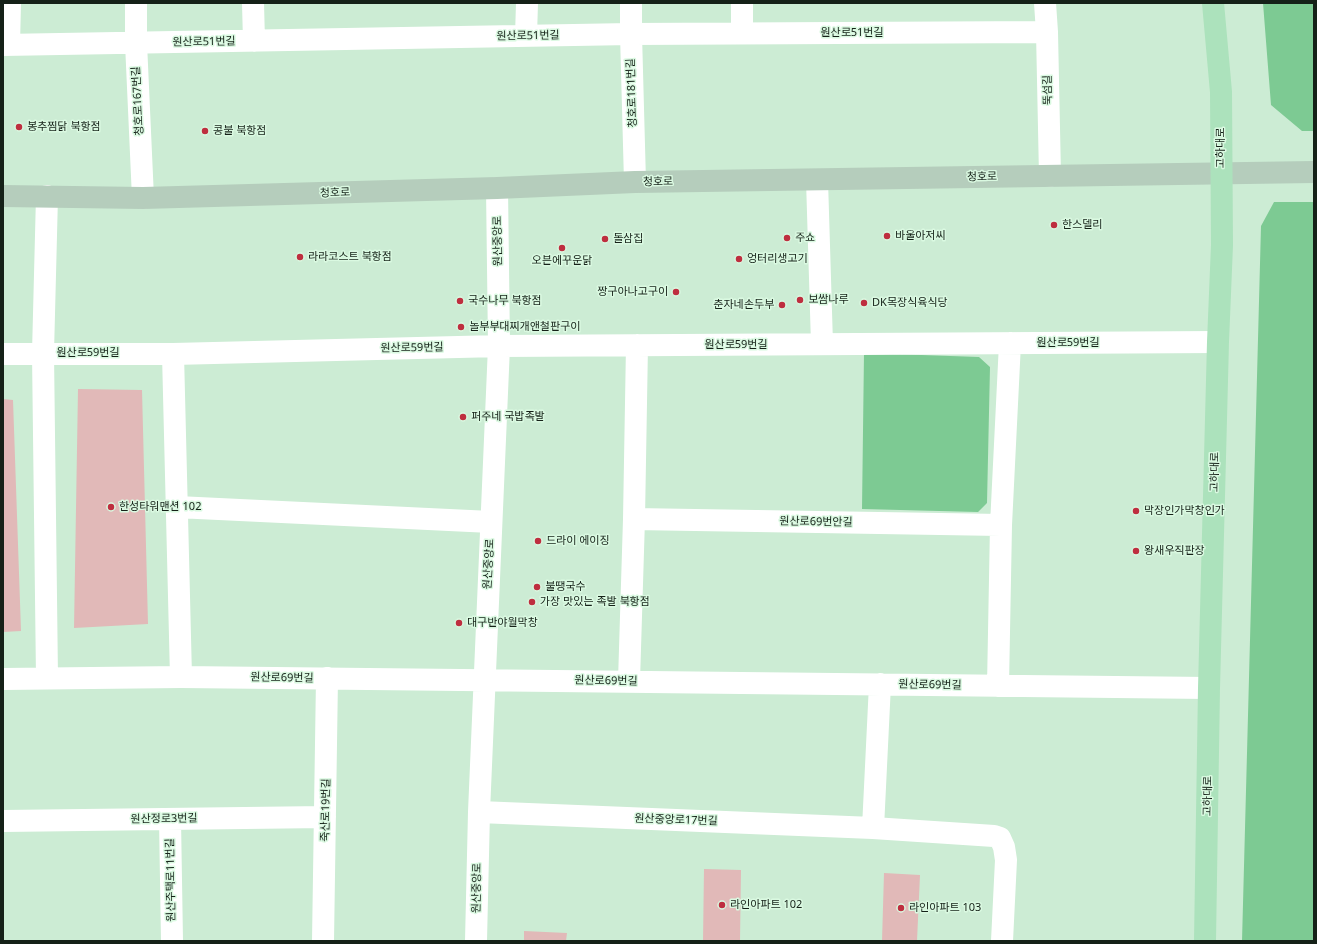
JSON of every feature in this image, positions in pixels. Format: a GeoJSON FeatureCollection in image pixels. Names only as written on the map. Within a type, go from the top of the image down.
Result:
{"type":"FeatureCollection","features":[{"type":"Feature","properties":{"kind":"main road","name":"고하대로"},"geometry":{"type":"LineString","coordinates":[[1205,941],[1209,688],[1222,245],[1221,92],[1213,3]]}},
{"type":"Feature","properties":{"kind":"street","name":"원산로51번길"},"geometry":{"type":"LineString","coordinates":[[10,3],[6,45],[630,34],[1047,32]]}},
{"type":"Feature","properties":{"kind":"street","name":"청호로167번길"},"geometry":{"type":"LineString","coordinates":[[136,3],[136,43],[143,198]]}},
{"type":"Feature","properties":{"kind":"street"},"geometry":{"type":"LineString","coordinates":[[253,3],[254,41]]}},
{"type":"Feature","properties":{"kind":"street"},"geometry":{"type":"LineString","coordinates":[[526,36],[527,3]]}},
{"type":"Feature","properties":{"kind":"street","name":"청호로181번길"},"geometry":{"type":"LineString","coordinates":[[631,3],[630,34],[635,182]]}},
{"type":"Feature","properties":{"kind":"street"},"geometry":{"type":"LineString","coordinates":[[742,3],[742,33]]}},
{"type":"Feature","properties":{"kind":"street","name":"뚝섬길"},"geometry":{"type":"LineString","coordinates":[[1045,3],[1050,176]]}},
{"type":"Feature","properties":{"kind":"street","name":"청호로"},"geometry":{"type":"LineString","coordinates":[[3,196],[143,198],[497,188],[635,182],[1314,172]]}},
{"type":"Feature","properties":{"kind":"street"},"geometry":{"type":"LineString","coordinates":[[817,180],[822,344]]}},
{"type":"Feature","properties":{"kind":"street","name":"원산중앙로"},"geometry":{"type":"LineString","coordinates":[[476,941],[478,812],[499,346],[497,188]]}},
{"type":"Feature","properties":{"kind":"street"},"geometry":{"type":"LineString","coordinates":[[47,196],[43,353],[47,678]]}},
{"type":"Feature","properties":{"kind":"street","name":"원산로59번길"},"geometry":{"type":"LineString","coordinates":[[3,354],[172,354],[499,346],[1218,342]]}},
{"type":"Feature","properties":{"kind":"street"},"geometry":{"type":"LineString","coordinates":[[998,686],[1001,525],[1010,344]]}},
{"type":"Feature","properties":{"kind":"street"},"geometry":{"type":"LineString","coordinates":[[629,681],[637,345]]}},
{"type":"Feature","properties":{"kind":"street"},"geometry":{"type":"LineString","coordinates":[[172,354],[181,677]]}},
{"type":"Feature","properties":{"kind":"street"},"geometry":{"type":"LineString","coordinates":[[177,507],[491,522]]}},
{"type":"Feature","properties":{"kind":"street","name":"원산로69번안길"},"geometry":{"type":"LineString","coordinates":[[634,519],[1001,525]]}},
{"type":"Feature","properties":{"kind":"street","name":"원산로69번길"},"geometry":{"type":"LineString","coordinates":[[3,679],[181,677],[328,678],[1209,688]]}},
{"type":"Feature","properties":{"kind":"street","name":"죽산로19번길"},"geometry":{"type":"LineString","coordinates":[[323,941],[328,678]]}},
{"type":"Feature","properties":{"kind":"street"},"geometry":{"type":"LineString","coordinates":[[873,828],[880,684]]}},
{"type":"Feature","properties":{"kind":"street","name":"원산중앙로17번길"},"geometry":{"type":"LineString","coordinates":[[478,812],[873,828],[994,836],[1000,838],[1004,847],[1006,860],[1002,941]]}},
{"type":"Feature","properties":{"kind":"street","name":"원산정로3번길"},"geometry":{"type":"LineString","coordinates":[[3,821],[325,817]]}},
{"type":"Feature","properties":{"kind":"street","name":"원산주택로11번길"},"geometry":{"type":"LineString","coordinates":[[170,819],[172,941]]}},
{"type":"Feature","properties":{"kind":"green space"},"geometry":{"type":"Polygon","coordinates":[[[1263,3],[1314,3],[1314,131],[1302,131],[1271,105],[1263,3]]]}},
{"type":"Feature","properties":{"kind":"green space"},"geometry":{"type":"Polygon","coordinates":[[[1274,202],[1314,202],[1314,941],[1242,941],[1261,226],[1274,202]]]}},
{"type":"Feature","properties":{"kind":"green space"},"geometry":{"type":"Polygon","coordinates":[[[864,353],[979,357],[990,367],[987,503],[978,512],[862,509],[864,353]]]}},
{"type":"Feature","properties":{"kind":"building","name":"한성타워맨션 102"},"geometry":{"type":"Polygon","coordinates":[[[78,389],[142,390],[148,624],[74,628],[78,389]]]}},
{"type":"Feature","properties":{"kind":"building"},"geometry":{"type":"Polygon","coordinates":[[[3,399],[13,400],[21,631],[3,632],[3,399]]]}},
{"type":"Feature","properties":{"kind":"building","name":"라인아파트 102"},"geometry":{"type":"Polygon","coordinates":[[[704,869],[741,870],[740,941],[703,941],[704,869]]]}},
{"type":"Feature","properties":{"kind":"building","name":"라인아파트 103"},"geometry":{"type":"Polygon","coordinates":[[[884,873],[920,875],[917,941],[882,941],[884,873]]]}},
{"type":"Feature","properties":{"kind":"building"},"geometry":{"type":"Polygon","coordinates":[[[524,931],[567,933],[566,941],[524,941],[524,931]]]}},
{"type":"Feature","properties":{"kind":"place","name":"봉추찜닭 북항점"},"geometry":{"type":"Point","coordinates":[19,127]}},
{"type":"Feature","properties":{"kind":"place","name":"콩불 북항점"},"geometry":{"type":"Point","coordinates":[205,131]}},
{"type":"Feature","properties":{"kind":"place","name":"한스델리"},"geometry":{"type":"Point","coordinates":[1054,225]}},
{"type":"Feature","properties":{"kind":"place","name":"바울아저씨"},"geometry":{"type":"Point","coordinates":[887,236]}},
{"type":"Feature","properties":{"kind":"place","name":"주쇼"},"geometry":{"type":"Point","coordinates":[787,238]}},
{"type":"Feature","properties":{"kind":"place","name":"돌삼집"},"geometry":{"type":"Point","coordinates":[605,239]}},
{"type":"Feature","properties":{"kind":"place","name":"오븐에꾸운닭"},"geometry":{"type":"Point","coordinates":[562,248]}},
{"type":"Feature","properties":{"kind":"place","name":"라라코스트 북항점"},"geometry":{"type":"Point","coordinates":[300,257]}},
{"type":"Feature","properties":{"kind":"place","name":"엉터리생고기"},"geometry":{"type":"Point","coordinates":[739,259]}},
{"type":"Feature","properties":{"kind":"place","name":"짱구아나고구이"},"geometry":{"type":"Point","coordinates":[676,292]}},
{"type":"Feature","properties":{"kind":"place","name":"보쌈나루"},"geometry":{"type":"Point","coordinates":[800,300]}},
{"type":"Feature","properties":{"kind":"place","name":"국수나무 북항점"},"geometry":{"type":"Point","coordinates":[460,301]}},
{"type":"Feature","properties":{"kind":"place","name":"DK목장식육식당"},"geometry":{"type":"Point","coordinates":[864,303]}},
{"type":"Feature","properties":{"kind":"place","name":"춘자네손두부"},"geometry":{"type":"Point","coordinates":[782,305]}},
{"type":"Feature","properties":{"kind":"place","name":"놀부부대찌개앤철판구이"},"geometry":{"type":"Point","coordinates":[461,327]}},
{"type":"Feature","properties":{"kind":"place","name":"퍼주네 국밥족발"},"geometry":{"type":"Point","coordinates":[463,417]}},
{"type":"Feature","properties":{"kind":"place","name":"한성타워맨션 102"},"geometry":{"type":"Point","coordinates":[111,507]}},
{"type":"Feature","properties":{"kind":"place","name":"막장인가막창인가"},"geometry":{"type":"Point","coordinates":[1136,511]}},
{"type":"Feature","properties":{"kind":"place","name":"드라이 에이징"},"geometry":{"type":"Point","coordinates":[538,541]}},
{"type":"Feature","properties":{"kind":"place","name":"왕새우직판장"},"geometry":{"type":"Point","coordinates":[1136,551]}},
{"type":"Feature","properties":{"kind":"place","name":"불땡국수"},"geometry":{"type":"Point","coordinates":[537,587]}},
{"type":"Feature","properties":{"kind":"place","name":"가장 맛있는 족발 북항점"},"geometry":{"type":"Point","coordinates":[532,602]}},
{"type":"Feature","properties":{"kind":"place","name":"대구반야월막창"},"geometry":{"type":"Point","coordinates":[459,623]}},
{"type":"Feature","properties":{"kind":"place","name":"라인아파트 102"},"geometry":{"type":"Point","coordinates":[722,905]}},
{"type":"Feature","properties":{"kind":"place","name":"라인아파트 103"},"geometry":{"type":"Point","coordinates":[901,908]}}]}
